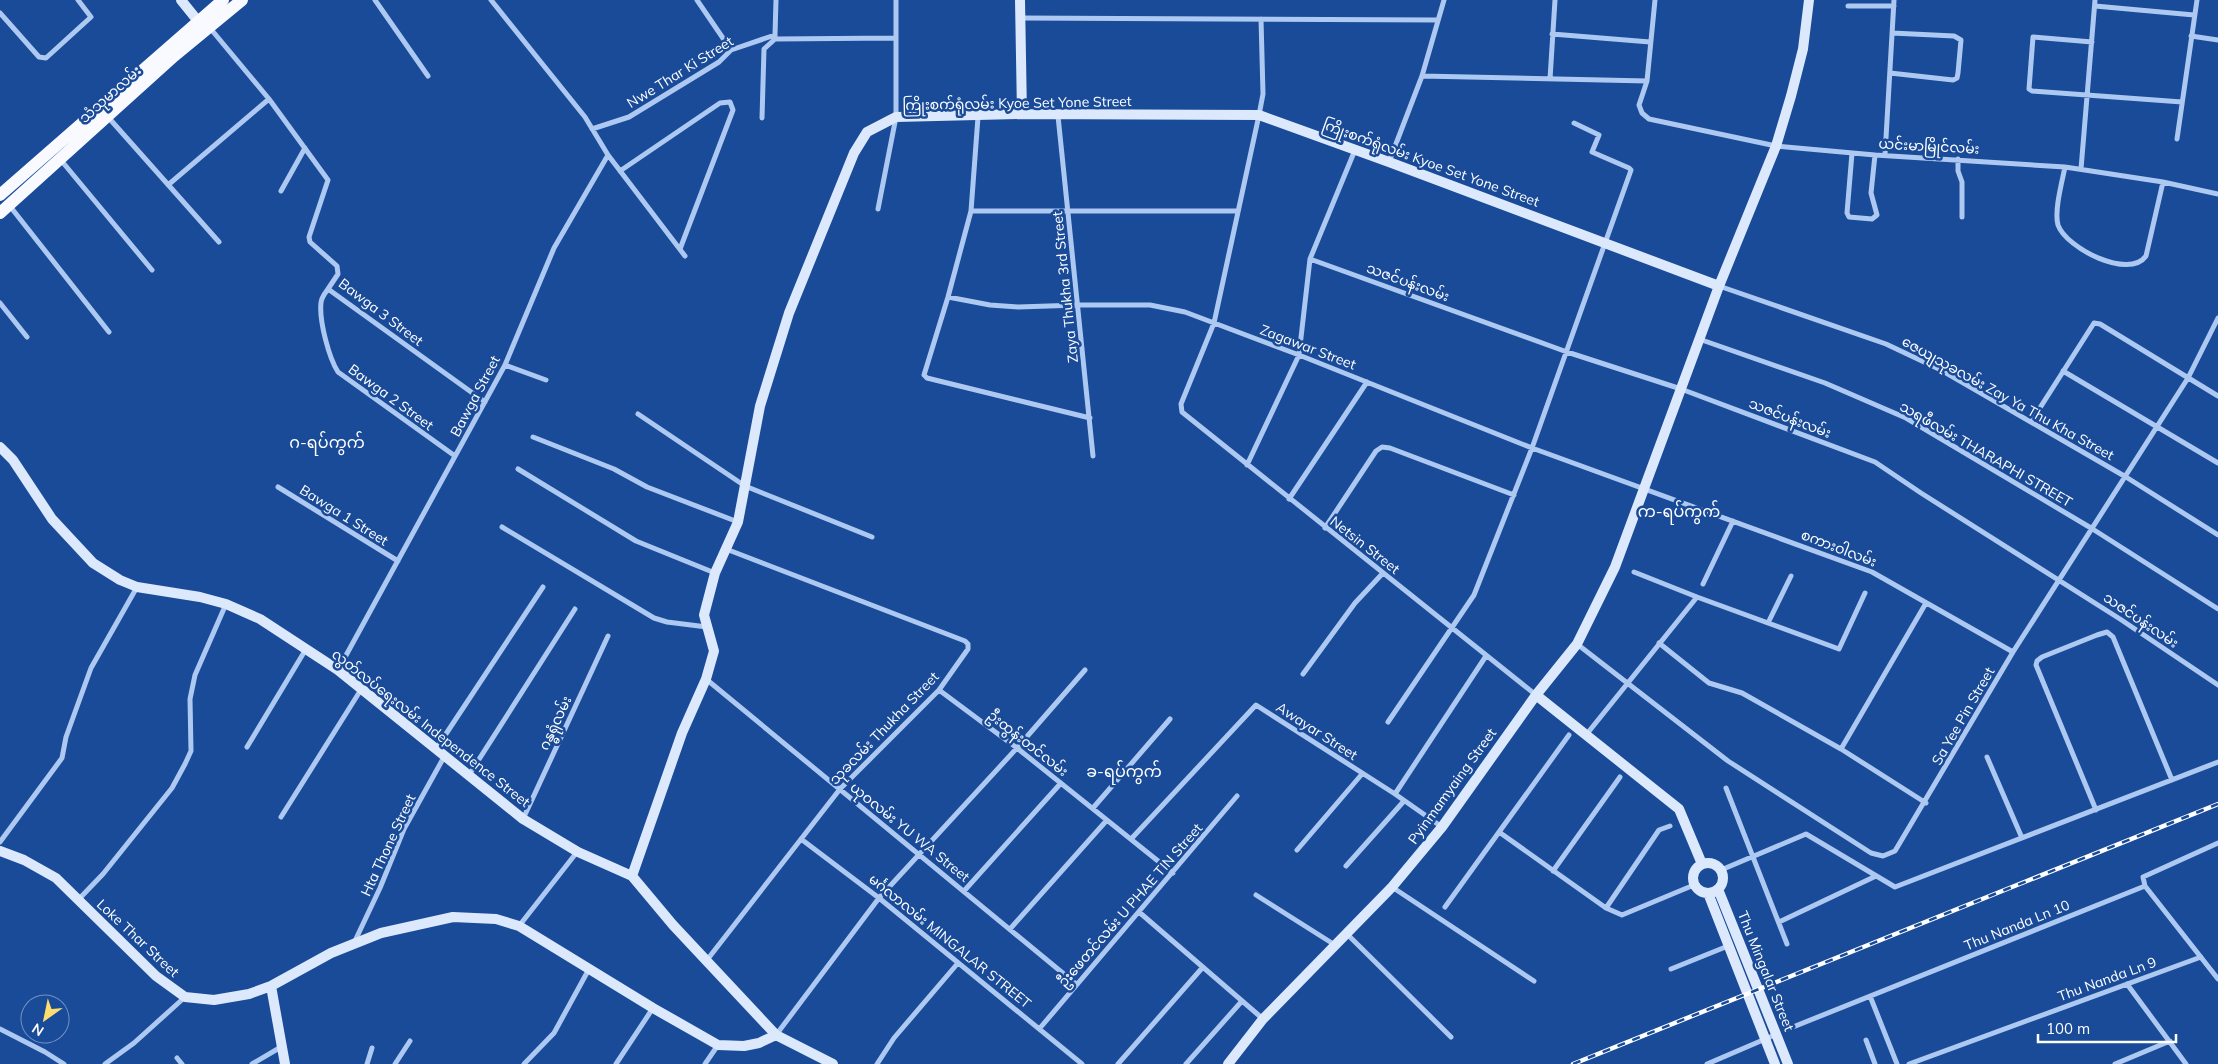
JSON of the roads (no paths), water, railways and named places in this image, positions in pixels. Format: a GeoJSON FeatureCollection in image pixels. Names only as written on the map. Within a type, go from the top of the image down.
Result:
{"type":"FeatureCollection","features":[{"type":"Feature","properties":{"kind":"main road","name":"သံသုမာလမ်း"},"geometry":{"type":"LineString","coordinates":[[4,209],[56,154],[203,24],[223,0]]}},
{"type":"Feature","properties":{"kind":"main road","name":"သံသုမာလမ်း"},"geometry":{"type":"LineString","coordinates":[[203,24],[242,0]]}},
{"type":"Feature","properties":{"kind":"main road","name":"သံသုမာလမ်း"},"geometry":{"type":"LineString","coordinates":[[0,194],[56,154]]}},
{"type":"Feature","properties":{"kind":"street"},"geometry":{"type":"LineString","coordinates":[[0,13],[42,58],[46,58],[91,17],[78,0]]}},
{"type":"Feature","properties":{"kind":"street"},"geometry":{"type":"LineString","coordinates":[[180,0],[203,24]]}},
{"type":"Feature","properties":{"kind":"street"},"geometry":{"type":"LineString","coordinates":[[374,0],[428,76]]}},
{"type":"Feature","properties":{"kind":"street"},"geometry":{"type":"LineString","coordinates":[[492,0],[585,117],[608,155],[685,256]]}},
{"type":"Feature","properties":{"kind":"street"},"geometry":{"type":"LineString","coordinates":[[697,0],[731,50]]}},
{"type":"Feature","properties":{"kind":"street"},"geometry":{"type":"LineString","coordinates":[[762,118],[764,49],[775,37],[776,0]]}},
{"type":"Feature","properties":{"kind":"street"},"geometry":{"type":"LineString","coordinates":[[878,209],[896,117],[896,0]]}},
{"type":"Feature","properties":{"kind":"street"},"geometry":{"type":"LineString","coordinates":[[1020,0],[1022,114]]}},
{"type":"Feature","properties":{"kind":"street"},"geometry":{"type":"LineString","coordinates":[[1388,162],[1422,76],[1444,0]]}},
{"type":"Feature","properties":{"kind":"street"},"geometry":{"type":"LineString","coordinates":[[1550,79],[1555,0]]}},
{"type":"Feature","properties":{"kind":"street"},"geometry":{"type":"LineString","coordinates":[[1422,76],[1647,81],[1655,0]]}},
{"type":"Feature","properties":{"kind":"street","name":"Pyinmamyaing Street"},"geometry":{"type":"LineString","coordinates":[[1228,1064],[1264,1020],[1392,887],[1442,827],[1536,694],[1577,644],[1611,576],[1719,286],[1776,146],[1792,96],[1803,49],[1809,0]]}},
{"type":"Feature","properties":{"kind":"street"},"geometry":{"type":"LineString","coordinates":[[2177,139],[2196,0]]}},
{"type":"Feature","properties":{"kind":"street"},"geometry":{"type":"LineString","coordinates":[[1848,6],[1894,3],[1885,155]]}},
{"type":"Feature","properties":{"kind":"street"},"geometry":{"type":"LineString","coordinates":[[2081,169],[2095,3],[2194,15]]}},
{"type":"Feature","properties":{"kind":"street"},"geometry":{"type":"LineString","coordinates":[[1020,18],[1438,20]]}},
{"type":"Feature","properties":{"kind":"street"},"geometry":{"type":"LineString","coordinates":[[1214,323],[1263,94],[1262,19]]}},
{"type":"Feature","properties":{"kind":"street","name":"Bawga 3 Street"},"geometry":{"type":"LineString","coordinates":[[203,24],[269,99],[328,180],[309,237],[310,242],[337,266],[338,274],[328,289],[485,402]]}},
{"type":"Feature","properties":{"kind":"street"},"geometry":{"type":"LineString","coordinates":[[1890,73],[1953,80],[1957,78],[1958,73],[1961,40],[1954,36],[1892,32]]}},
{"type":"Feature","properties":{"kind":"street"},"geometry":{"type":"LineString","coordinates":[[1552,34],[1650,42]]}},
{"type":"Feature","properties":{"kind":"street"},"geometry":{"type":"LineString","coordinates":[[2192,36],[2218,40]]}},
{"type":"Feature","properties":{"kind":"street","name":"Nwe Thar Ki Street"},"geometry":{"type":"LineString","coordinates":[[592,129],[629,117],[719,62],[731,50],[775,37],[896,38]]}},
{"type":"Feature","properties":{"kind":"street"},"geometry":{"type":"LineString","coordinates":[[2092,42],[2033,37],[2028,89],[2032,91],[2182,102]]}},
{"type":"Feature","properties":{"kind":"street","name":"ယင်းမာမြိုင်လမ်း"},"geometry":{"type":"LineString","coordinates":[[1647,81],[1639,105],[1642,113],[1649,119],[1776,146],[2065,167],[2163,182],[2218,194]]}},
{"type":"Feature","properties":{"kind":"street"},"geometry":{"type":"LineString","coordinates":[[168,185],[269,99]]}},
{"type":"Feature","properties":{"kind":"street"},"geometry":{"type":"LineString","coordinates":[[620,170],[720,103],[730,102],[733,110],[680,249]]}},
{"type":"Feature","properties":{"kind":"street"},"geometry":{"type":"LineString","coordinates":[[103,112],[219,242]]}},
{"type":"Feature","properties":{"kind":"street","name":"ကြိုးစက်ရုံလမ်း Kyoe Set Yone Street"},"geometry":{"type":"LineString","coordinates":[[632,876],[682,734],[706,679],[714,651],[704,615],[715,573],[738,522],[760,406],[789,313],[854,153],[867,132],[896,117],[978,117],[1022,114],[1058,116],[1259,115],[1719,286]]}},
{"type":"Feature","properties":{"kind":"street","name":"Zaya Thukha 3rd Street"},"geometry":{"type":"LineString","coordinates":[[1058,116],[1093,456]]}},
{"type":"Feature","properties":{"kind":"street"},"geometry":{"type":"LineString","coordinates":[[978,117],[971,211],[948,297],[924,375],[928,378],[1090,418]]}},
{"type":"Feature","properties":{"kind":"street"},"geometry":{"type":"LineString","coordinates":[[1388,722],[1474,596],[1532,448],[1631,170],[1592,152],[1599,136],[1574,123]]}},
{"type":"Feature","properties":{"kind":"street"},"geometry":{"type":"LineString","coordinates":[[281,191],[304,148]]}},
{"type":"Feature","properties":{"kind":"street"},"geometry":{"type":"LineString","coordinates":[[1247,465],[1299,355],[1310,259],[1355,150]]}},
{"type":"Feature","properties":{"kind":"street"},"geometry":{"type":"LineString","coordinates":[[1852,153],[1847,213],[1849,217],[1872,219],[1877,215],[1871,193],[1874,154]]}},
{"type":"Feature","properties":{"kind":"street"},"geometry":{"type":"LineString","coordinates":[[56,154],[152,270]]}},
{"type":"Feature","properties":{"kind":"street","name":"Bawga Street"},"geometry":{"type":"LineString","coordinates":[[338,670],[505,365],[554,248],[608,155]]}},
{"type":"Feature","properties":{"kind":"street"},"geometry":{"type":"LineString","coordinates":[[1958,158],[1958,171],[1962,182],[1962,217]]}},
{"type":"Feature","properties":{"kind":"street"},"geometry":{"type":"LineString","coordinates":[[2065,167],[2057,216],[2058,225],[2072,244],[2092,255],[2120,264],[2132,265],[2143,260],[2146,256],[2163,182]]}},
{"type":"Feature","properties":{"kind":"street"},"geometry":{"type":"LineString","coordinates":[[0,194],[4,209],[109,332]]}},
{"type":"Feature","properties":{"kind":"street"},"geometry":{"type":"LineString","coordinates":[[971,211],[1237,211]]}},
{"type":"Feature","properties":{"kind":"street","name":"သဇင်ပန်းလမ်း"},"geometry":{"type":"LineString","coordinates":[[1310,259],[1567,352],[1681,389],[1875,462],[2058,579],[2218,685]]}},
{"type":"Feature","properties":{"kind":"street","name":"ဇေယျသုခလမ်း Zay Ya Thu Kha Street"},"geometry":{"type":"LineString","coordinates":[[1719,286],[1886,344],[1941,370],[2126,477],[2218,535]]}},
{"type":"Feature","properties":{"kind":"street","name":"Bawga 2 Street"},"geometry":{"type":"LineString","coordinates":[[328,289],[321,300],[320,312],[332,362],[338,372],[455,456]]}},
{"type":"Feature","properties":{"kind":"street","name":"Zagawar Street"},"geometry":{"type":"LineString","coordinates":[[948,297],[1018,308],[1078,305],[1150,305],[1186,312],[1532,448],[1645,489]]}},
{"type":"Feature","properties":{"kind":"street"},"geometry":{"type":"LineString","coordinates":[[0,303],[27,337]]}},
{"type":"Feature","properties":{"kind":"street","name":"Sa Yee Pin Street"},"geometry":{"type":"LineString","coordinates":[[1577,644],[1728,762],[1871,853],[1883,856],[1895,850],[1926,802],[2013,652],[2058,579],[2126,477],[2188,378],[2218,318]]}},
{"type":"Feature","properties":{"kind":"street","name":"Netsin Street"},"geometry":{"type":"LineString","coordinates":[[1214,323],[1181,404],[1182,412],[1325,528],[1536,694]]}},
{"type":"Feature","properties":{"kind":"street"},"geometry":{"type":"LineString","coordinates":[[2031,422],[2094,323],[2100,324],[2218,396]]}},
{"type":"Feature","properties":{"kind":"street","name":"သရဖီလမ်း THARAPHI STREET"},"geometry":{"type":"LineString","coordinates":[[1699,339],[1825,383],[1906,418],[2091,528],[2218,609]]}},
{"type":"Feature","properties":{"kind":"street"},"geometry":{"type":"LineString","coordinates":[[505,365],[546,380]]}},
{"type":"Feature","properties":{"kind":"street"},"geometry":{"type":"LineString","coordinates":[[2063,371],[2157,425],[2218,463]]}},
{"type":"Feature","properties":{"kind":"street"},"geometry":{"type":"LineString","coordinates":[[1289,499],[1367,382]]}},
{"type":"Feature","properties":{"kind":"street"},"geometry":{"type":"LineString","coordinates":[[638,414],[745,486],[872,537]]}},
{"type":"Feature","properties":{"kind":"street"},"geometry":{"type":"LineString","coordinates":[[533,437],[614,470],[647,487],[738,522]]}},
{"type":"Feature","properties":{"kind":"street","name":"လွတ်လပ်ရေးလမ်း Independence Street"},"geometry":{"type":"LineString","coordinates":[[0,447],[13,460],[52,519],[93,563],[120,580],[137,587],[200,597],[226,604],[260,619],[307,649],[362,687],[444,757],[523,819],[578,852],[632,876],[673,925],[776,1035],[833,1064]]}},
{"type":"Feature","properties":{"kind":"street"},"geometry":{"type":"LineString","coordinates":[[1325,528],[1376,451],[1382,447],[1390,448],[1514,495]]}},
{"type":"Feature","properties":{"kind":"street"},"geometry":{"type":"LineString","coordinates":[[518,469],[636,541],[715,573]]}},
{"type":"Feature","properties":{"kind":"street","name":"Bawga 1 Street"},"geometry":{"type":"LineString","coordinates":[[278,487],[398,561]]}},
{"type":"Feature","properties":{"kind":"street","name":"စကားဝါလမ်း"},"geometry":{"type":"LineString","coordinates":[[1645,489],[1872,572],[2013,652]]}},
{"type":"Feature","properties":{"kind":"street"},"geometry":{"type":"LineString","coordinates":[[1703,584],[1733,521]]}},
{"type":"Feature","properties":{"kind":"street"},"geometry":{"type":"LineString","coordinates":[[502,527],[654,618],[667,622],[708,628]]}},
{"type":"Feature","properties":{"kind":"street","name":"သုခလမ်း Thukha Street"},"geometry":{"type":"LineString","coordinates":[[707,960],[840,789],[939,690],[968,649],[968,644],[965,641],[726,549]]}},
{"type":"Feature","properties":{"kind":"street"},"geometry":{"type":"LineString","coordinates":[[1634,572],[1839,649],[1865,593]]}},
{"type":"Feature","properties":{"kind":"street"},"geometry":{"type":"LineString","coordinates":[[1303,674],[1355,603],[1382,573]]}},
{"type":"Feature","properties":{"kind":"street"},"geometry":{"type":"LineString","coordinates":[[1768,623],[1791,576]]}},
{"type":"Feature","properties":{"kind":"street"},"geometry":{"type":"LineString","coordinates":[[0,842],[62,758],[66,737],[91,668],[137,587]]}},
{"type":"Feature","properties":{"kind":"street"},"geometry":{"type":"LineString","coordinates":[[436,750],[543,587]]}},
{"type":"Feature","properties":{"kind":"street"},"geometry":{"type":"LineString","coordinates":[[1586,735],[1697,597]]}},
{"type":"Feature","properties":{"kind":"street"},"geometry":{"type":"LineString","coordinates":[[78,900],[103,874],[172,788],[185,764],[191,751],[190,699],[195,675],[226,604]]}},
{"type":"Feature","properties":{"kind":"street"},"geometry":{"type":"LineString","coordinates":[[1841,749],[1926,604]]}},
{"type":"Feature","properties":{"kind":"street"},"geometry":{"type":"LineString","coordinates":[[468,775],[575,609]]}},
{"type":"Feature","properties":{"kind":"street"},"geometry":{"type":"LineString","coordinates":[[2096,810],[2036,665],[2037,661],[2042,657],[2097,635],[2107,632],[2113,637],[2172,780]]}},
{"type":"Feature","properties":{"kind":"street","name":"ဂန္ဓရုံလမ်း"},"geometry":{"type":"LineString","coordinates":[[523,819],[608,636]]}},
{"type":"Feature","properties":{"kind":"street"},"geometry":{"type":"LineString","coordinates":[[1659,643],[1710,683],[1742,693],[1841,749],[1926,802]]}},
{"type":"Feature","properties":{"kind":"street"},"geometry":{"type":"LineString","coordinates":[[247,747],[307,649]]}},
{"type":"Feature","properties":{"kind":"street"},"geometry":{"type":"LineString","coordinates":[[1395,794],[1486,656]]}},
{"type":"Feature","properties":{"kind":"street"},"geometry":{"type":"LineString","coordinates":[[105,1064],[134,1043],[185,997],[214,1000],[249,994],[272,986],[331,953],[354,943],[381,933],[453,917],[496,919],[519,926],[653,1008],[718,1045],[744,1046],[759,1043],[776,1035],[880,898],[1017,748],[1085,670]]}},
{"type":"Feature","properties":{"kind":"street","name":"ယုဝလမ်း YU WA Street"},"geometry":{"type":"LineString","coordinates":[[706,679],[1076,984]]}},
{"type":"Feature","properties":{"kind":"street"},"geometry":{"type":"LineString","coordinates":[[281,817],[362,687]]}},
{"type":"Feature","properties":{"kind":"street","name":"ဦးထွန်းတင်လမ်း"},"geometry":{"type":"LineString","coordinates":[[939,690],[1017,748],[1174,873]]}},
{"type":"Feature","properties":{"kind":"street"},"geometry":{"type":"LineString","coordinates":[[1536,694],[1679,810],[1702,864]]}},
{"type":"Feature","properties":{"kind":"street","name":"Awayar Street"},"geometry":{"type":"LineString","coordinates":[[1132,838],[1256,705],[1395,794],[1442,827]]}},
{"type":"Feature","properties":{"kind":"street"},"geometry":{"type":"LineString","coordinates":[[1093,808],[1170,719]]}},
{"type":"Feature","properties":{"kind":"street"},"geometry":{"type":"LineString","coordinates":[[1446,907],[1569,735]]}},
{"type":"Feature","properties":{"kind":"street","name":"Hta Thone Street"},"geometry":{"type":"LineString","coordinates":[[354,943],[380,888],[404,829],[444,757]]}},
{"type":"Feature","properties":{"kind":"street"},"geometry":{"type":"LineString","coordinates":[[1987,757],[2022,838]]}},
{"type":"Feature","properties":{"kind":"street"},"geometry":{"type":"LineString","coordinates":[[1721,870],[1806,834],[1895,887],[2218,762]]}},
{"type":"Feature","properties":{"kind":"street"},"geometry":{"type":"LineString","coordinates":[[1297,850],[1362,774]]}},
{"type":"Feature","properties":{"kind":"street"},"geometry":{"type":"LineString","coordinates":[[1553,871],[1620,777]]}},
{"type":"Feature","properties":{"kind":"street"},"geometry":{"type":"LineString","coordinates":[[964,891],[1061,783]]}},
{"type":"Feature","properties":{"kind":"street"},"geometry":{"type":"LineString","coordinates":[[1726,788],[1787,944]]}},
{"type":"Feature","properties":{"kind":"street","name":"ဦးဖေတင်လမ်း U PHAE TIN Street"},"geometry":{"type":"LineString","coordinates":[[1040,1028],[1238,796]]}},
{"type":"Feature","properties":{"kind":"street"},"geometry":{"type":"LineString","coordinates":[[1346,866],[1404,801]]}},
{"type":"Feature","properties":{"kind":"street"},"geometry":{"type":"LineString","coordinates":[[1010,929],[1107,820]]}},
{"type":"Feature","properties":{"kind":"street"},"geometry":{"type":"LineString","coordinates":[[1606,908],[1659,830],[1670,826]]}},
{"type":"Feature","properties":{"kind":"street"},"geometry":{"type":"LineString","coordinates":[[1498,832],[1606,908],[1622,915],[1694,884]]}},
{"type":"Feature","properties":{"kind":"street","name":"မင်္ဂလာလမ်း MINGALAR STREET"},"geometry":{"type":"LineString","coordinates":[[801,840],[880,898],[1082,1064]]}},
{"type":"Feature","properties":{"kind":"street"},"geometry":{"type":"LineString","coordinates":[[2218,843],[2143,877],[2145,886],[2218,979]]}},
{"type":"Feature","properties":{"kind":"street","name":"Loke Thar Street"},"geometry":{"type":"LineString","coordinates":[[0,851],[24,860],[56,878],[156,976],[185,997]]}},
{"type":"Feature","properties":{"kind":"street"},"geometry":{"type":"LineString","coordinates":[[519,926],[578,852]]}},
{"type":"Feature","properties":{"kind":"street"},"geometry":{"type":"LineString","coordinates":[[1710,863],[1721,870],[1723,880],[1713,891],[1700,891],[1694,884],[1694,870],[1702,864],[1710,863]]}},
{"type":"Feature","properties":{"kind":"street"},"geometry":{"type":"LineString","coordinates":[[1779,922],[1876,876]]}},
{"type":"Feature","properties":{"kind":"street","name":"Thu Nanda Ln 10"},"geometry":{"type":"LineString","coordinates":[[1788,1029],[2145,886]]}},
{"type":"Feature","properties":{"kind":"street"},"geometry":{"type":"LineString","coordinates":[[1392,887],[1534,981]]}},
{"type":"Feature","properties":{"kind":"street","name":"Thu Mingalar Street"},"geometry":{"type":"LineString","coordinates":[[1713,891],[1729,946],[1775,1064]]}},
{"type":"Feature","properties":{"kind":"street","name":"Thu Mingalar Street"},"geometry":{"type":"LineString","coordinates":[[1713,891],[1788,1064]]}},
{"type":"Feature","properties":{"kind":"street"},"geometry":{"type":"LineString","coordinates":[[1256,895],[1335,945]]}},
{"type":"Feature","properties":{"kind":"street"},"geometry":{"type":"LineString","coordinates":[[1140,912],[1264,1020]]}},
{"type":"Feature","properties":{"kind":"street"},"geometry":{"type":"LineString","coordinates":[[1347,933],[1451,1037]]}},
{"type":"Feature","properties":{"kind":"street"},"geometry":{"type":"LineString","coordinates":[[1671,969],[1729,946]]}},
{"type":"Feature","properties":{"kind":"street","name":"Thu Nanda Ln 9"},"geometry":{"type":"LineString","coordinates":[[1909,1064],[2201,957]]}},
{"type":"Feature","properties":{"kind":"street"},"geometry":{"type":"LineString","coordinates":[[877,1064],[894,1038],[958,963]]}},
{"type":"Feature","properties":{"kind":"street"},"geometry":{"type":"LineString","coordinates":[[1118,1064],[1203,967]]}},
{"type":"Feature","properties":{"kind":"street"},"geometry":{"type":"LineString","coordinates":[[524,1064],[554,1033],[590,969]]}},
{"type":"Feature","properties":{"kind":"street"},"geometry":{"type":"LineString","coordinates":[[2128,984],[2186,1064]]}},
{"type":"Feature","properties":{"kind":"street"},"geometry":{"type":"LineString","coordinates":[[272,986],[285,1064]]}},
{"type":"Feature","properties":{"kind":"street"},"geometry":{"type":"LineString","coordinates":[[1870,996],[1897,1064]]}},
{"type":"Feature","properties":{"kind":"street"},"geometry":{"type":"LineString","coordinates":[[1186,1064],[1242,1000]]}},
{"type":"Feature","properties":{"kind":"street"},"geometry":{"type":"LineString","coordinates":[[616,1064],[653,1008]]}},
{"type":"Feature","properties":{"kind":"street"},"geometry":{"type":"LineString","coordinates":[[0,1029],[46,1052],[64,1064]]}},
{"type":"Feature","properties":{"kind":"street"},"geometry":{"type":"LineString","coordinates":[[1707,1064],[1776,1034]]}},
{"type":"Feature","properties":{"kind":"street"},"geometry":{"type":"LineString","coordinates":[[1866,1040],[1875,1064]]}},
{"type":"Feature","properties":{"kind":"street"},"geometry":{"type":"LineString","coordinates":[[395,1064],[410,1041]]}},
{"type":"Feature","properties":{"kind":"street"},"geometry":{"type":"LineString","coordinates":[[2115,1064],[2170,1042]]}},
{"type":"Feature","properties":{"kind":"street"},"geometry":{"type":"LineString","coordinates":[[705,1064],[718,1045]]}},
{"type":"Feature","properties":{"kind":"street"},"geometry":{"type":"LineString","coordinates":[[252,1064],[282,1047]]}},
{"type":"Feature","properties":{"kind":"street"},"geometry":{"type":"LineString","coordinates":[[367,1064],[372,1048]]}},
{"type":"Feature","properties":{"kind":"street"},"geometry":{"type":"LineString","coordinates":[[177,1058],[182,1064]]}},
{"type":"Feature","properties":{"kind":"railway"},"geometry":{"type":"LineString","coordinates":[[1573,1064],[2218,804]]}},
{"type":"Feature","properties":{"kind":"district","name":"ဂ-ရပ်ကွက်"},"geometry":{"type":"Point","coordinates":[327,442]}},
{"type":"Feature","properties":{"kind":"district","name":"က-ရပ်ကွက်"},"geometry":{"type":"Point","coordinates":[1679,511]}},
{"type":"Feature","properties":{"kind":"district","name":"ခ-ရပ်ကွက်"},"geometry":{"type":"Point","coordinates":[1124,771]}}]}
